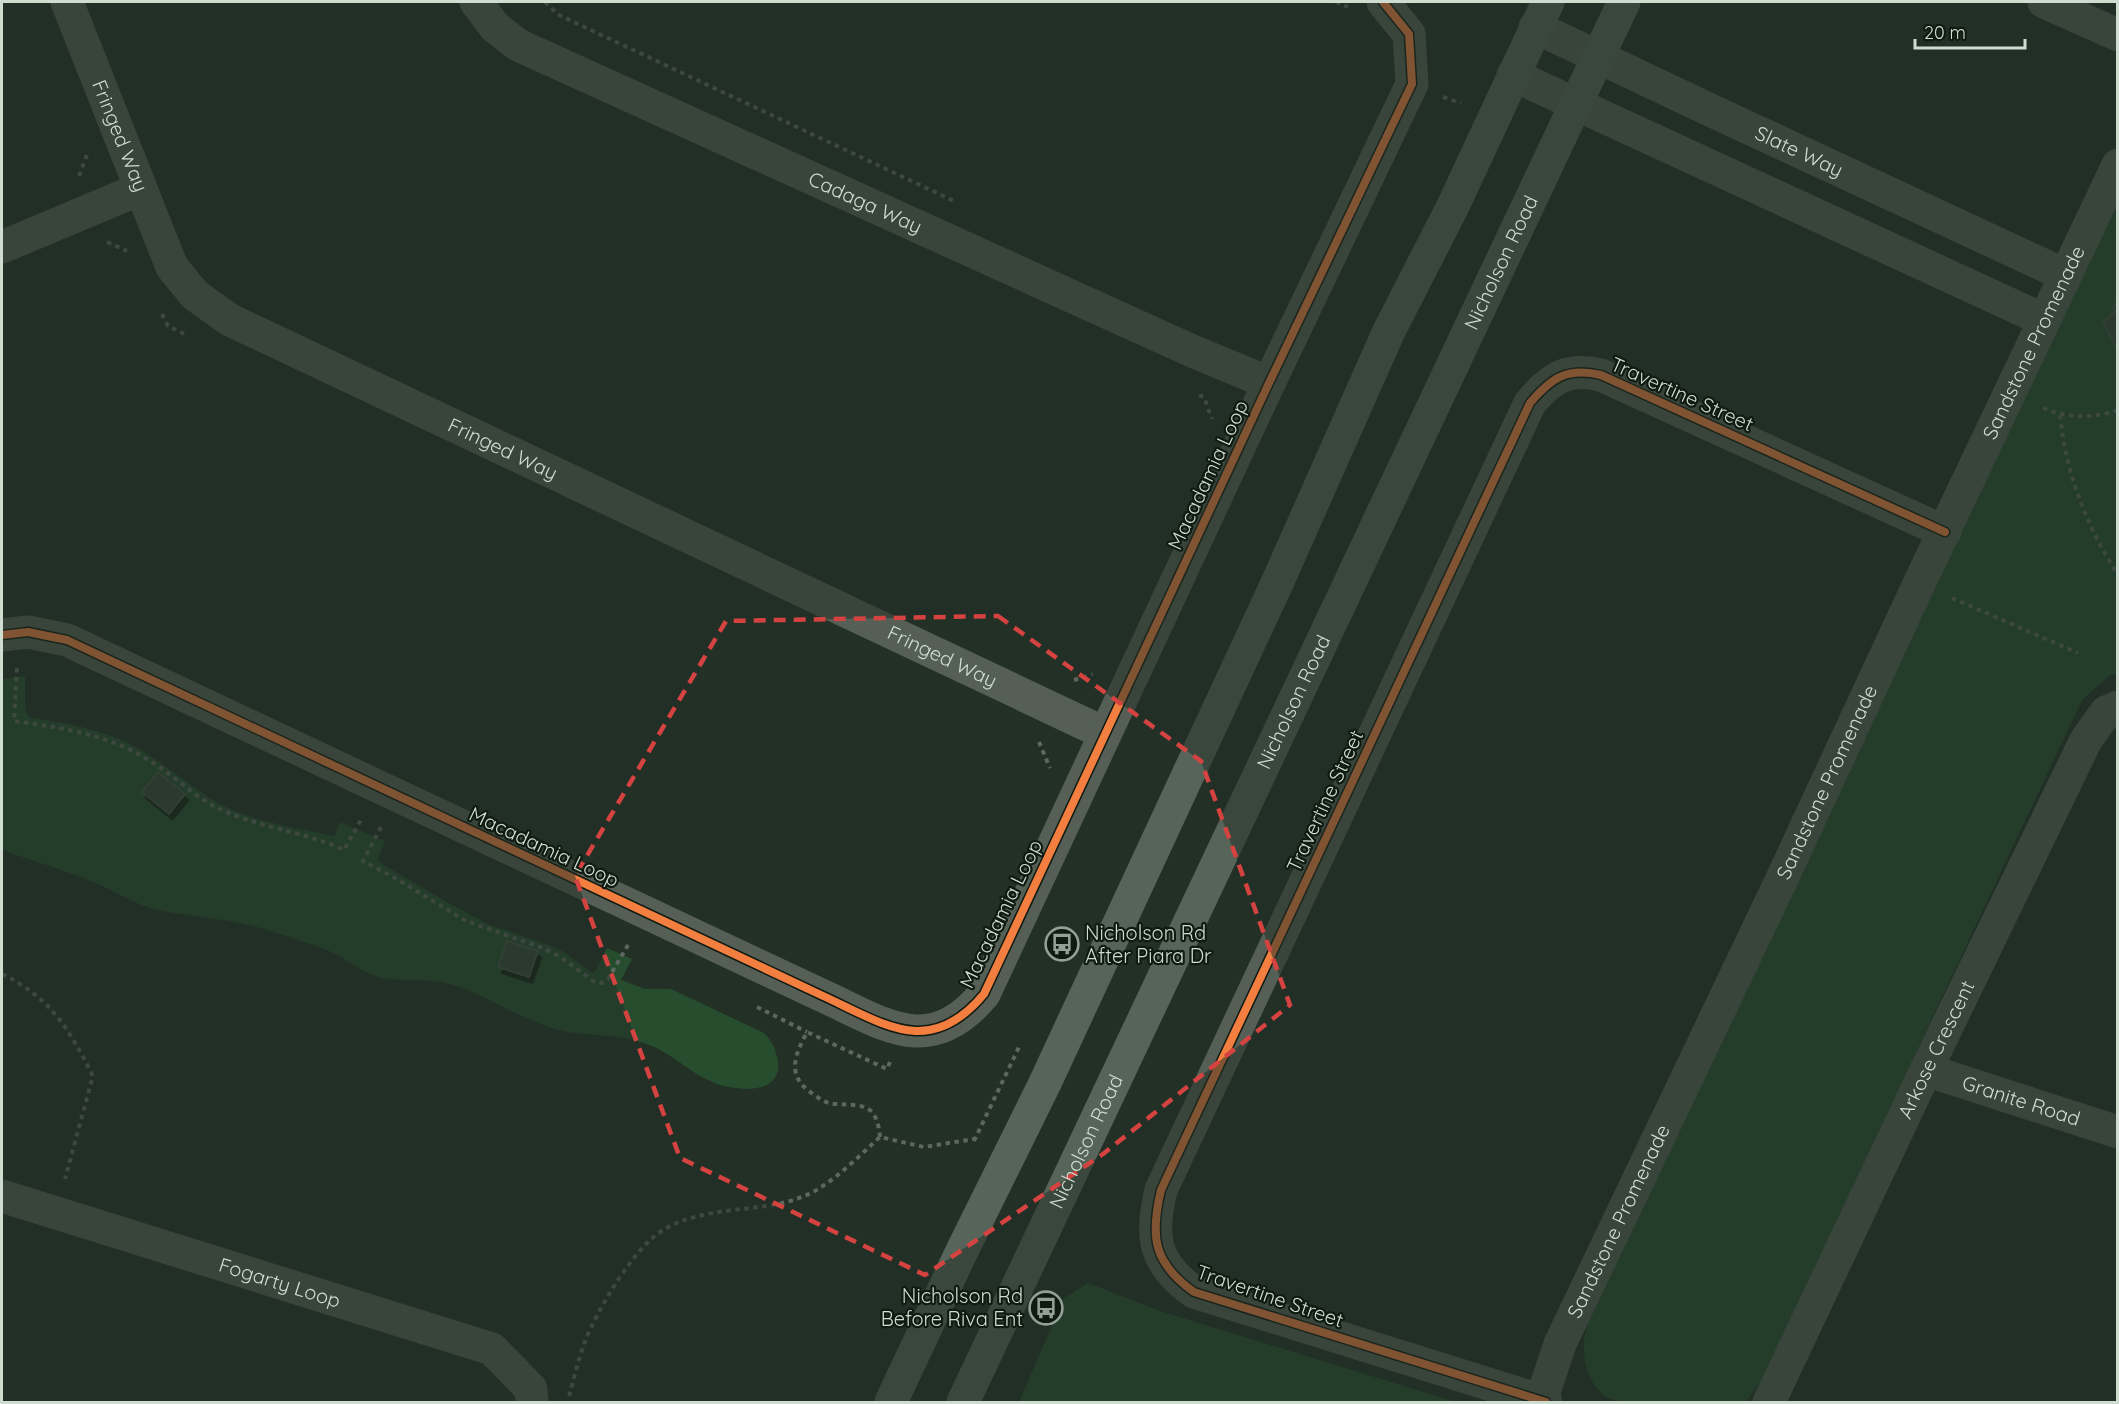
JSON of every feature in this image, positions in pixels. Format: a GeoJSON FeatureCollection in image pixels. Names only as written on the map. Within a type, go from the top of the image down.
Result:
{"type":"FeatureCollection","features":[{"type":"Feature","properties":{"kind":"main road","name":"Nicholson Road"},"geometry":{"type":"LineString","coordinates":[[963,1402],[1624,2]]}},
{"type":"Feature","properties":{"kind":"main road"},"geometry":{"type":"LineString","coordinates":[[891,1402],[958,1257],[1065,1040],[1273,591],[1389,331],[1453,206],[1541,14]]}},
{"type":"Feature","properties":{"kind":"street","name":"Fringed Way"},"geometry":{"type":"LineString","coordinates":[[67,2],[172,267],[195,295],[230,320],[1104,733]]}},
{"type":"Feature","properties":{"kind":"street","name":"Cadaga Way"},"geometry":{"type":"LineString","coordinates":[[476,2],[495,27],[518,45],[1190,350],[1269,383]]}},
{"type":"Feature","properties":{"kind":"street","name":"Macadamia Loop"},"geometry":{"type":"LineString","coordinates":[[2,635],[28,632],[67,640],[820,995],[901,1030],[924,1032],[951,1024],[970,1011],[984,994],[1104,733],[1412,84],[1409,34],[1383,2]]}},
{"type":"Feature","properties":{"kind":"street"},"geometry":{"type":"LineString","coordinates":[[2043,2],[2118,35]]}},
{"type":"Feature","properties":{"kind":"street","name":"Slate Way"},"geometry":{"type":"LineString","coordinates":[[1541,14],[1597,56],[2065,275]]}},
{"type":"Feature","properties":{"kind":"street"},"geometry":{"type":"LineString","coordinates":[[1513,75],[2044,320]]}},
{"type":"Feature","properties":{"kind":"street","name":"Sandstone Promenade"},"geometry":{"type":"LineString","coordinates":[[1544,1402],[1560,1344],[2118,165]]}},
{"type":"Feature","properties":{"kind":"street"},"geometry":{"type":"LineString","coordinates":[[2,247],[140,189]]}},
{"type":"Feature","properties":{"kind":"street","name":"Travertine Street"},"geometry":{"type":"LineString","coordinates":[[1544,1402],[1194,1292],[1170,1272],[1157,1249],[1155,1222],[1161,1190],[1530,403],[1543,388],[1564,375],[1588,372],[1601,375],[1945,532]]}},
{"type":"Feature","properties":{"kind":"street","name":"Arkose Crescent"},"geometry":{"type":"LineString","coordinates":[[1769,1402],[1926,1070],[2086,741],[2106,712],[2118,707]]}},
{"type":"Feature","properties":{"kind":"street","name":"Granite Road"},"geometry":{"type":"LineString","coordinates":[[1926,1070],[2118,1132]]}},
{"type":"Feature","properties":{"kind":"street","name":"Fogarty Loop"},"geometry":{"type":"LineString","coordinates":[[2,1196],[492,1349],[531,1389],[532,1402]]}},
{"type":"Feature","properties":{"kind":"path"},"geometry":{"type":"LineString","coordinates":[[546,2],[559,15],[957,202]]}},
{"type":"Feature","properties":{"kind":"path"},"geometry":{"type":"LineString","coordinates":[[1412,84],[1460,104],[1466,94]]}},
{"type":"Feature","properties":{"kind":"path"},"geometry":{"type":"LineString","coordinates":[[97,244],[105,241],[133,254]]}},
{"type":"Feature","properties":{"kind":"path"},"geometry":{"type":"LineString","coordinates":[[158,305],[168,326],[190,336]]}},
{"type":"Feature","properties":{"kind":"path"},"geometry":{"type":"LineString","coordinates":[[1194,393],[1204,397],[1215,428]]}},
{"type":"Feature","properties":{"kind":"path"},"geometry":{"type":"LineString","coordinates":[[2043,408],[2060,415],[2087,416],[2118,410]]}},
{"type":"Feature","properties":{"kind":"path"},"geometry":{"type":"LineString","coordinates":[[2060,415],[2067,463],[2083,511],[2094,536],[2118,575]]}},
{"type":"Feature","properties":{"kind":"path"},"geometry":{"type":"LineString","coordinates":[[1951,598],[2078,652]]}},
{"type":"Feature","properties":{"kind":"path"},"geometry":{"type":"LineString","coordinates":[[17,667],[14,721],[95,735],[123,745],[151,761],[197,796],[220,810],[254,824],[308,836],[344,850],[362,818]]}},
{"type":"Feature","properties":{"kind":"path"},"geometry":{"type":"LineString","coordinates":[[1073,680],[1102,671]]}},
{"type":"Feature","properties":{"kind":"path"},"geometry":{"type":"LineString","coordinates":[[1030,738],[1039,742],[1053,775]]}},
{"type":"Feature","properties":{"kind":"path"},"geometry":{"type":"LineString","coordinates":[[381,827],[363,861],[466,921],[540,947],[559,956],[593,981],[602,983],[608,979],[628,945]]}},
{"type":"Feature","properties":{"kind":"path"},"geometry":{"type":"LineString","coordinates":[[2,974],[23,984],[53,1010],[77,1044],[93,1076],[56,1213]]}},
{"type":"Feature","properties":{"kind":"path"},"geometry":{"type":"LineString","coordinates":[[880,1137],[878,1121],[869,1110],[850,1104],[829,1102],[802,1086],[795,1072],[796,1058],[807,1032],[887,1069],[890,1060]]}},
{"type":"Feature","properties":{"kind":"path"},"geometry":{"type":"LineString","coordinates":[[880,1137],[924,1147],[974,1139]]}},
{"type":"Feature","properties":{"kind":"path"},"geometry":{"type":"LineString","coordinates":[[567,1402],[585,1342],[607,1300],[644,1245],[659,1233],[689,1218],[757,1208],[812,1192],[834,1178],[880,1137]]}},
{"type":"Feature","properties":{"kind":"highlighted area"},"geometry":{"type":"Polygon","coordinates":[[[998,616],[1201,761],[1290,1005],[1103,1154],[925,1275],[680,1158],[575,876],[726,621],[998,616]]]}},
{"type":"Feature","properties":{"kind":"green space"},"geometry":{"type":"Polygon","coordinates":[[[2117,203],[2117,674],[2109,676],[2082,700],[1761,1381],[1746,1402],[1623,1402],[1609,1398],[1592,1382],[1588,1373],[1584,1354],[1587,1326],[2117,203]]]}},
{"type":"Feature","properties":{"kind":"green space"},"geometry":{"type":"Polygon","coordinates":[[[25,676],[25,710],[29,717],[109,735],[159,761],[204,794],[228,808],[254,818],[334,836],[340,822],[385,841],[377,861],[490,925],[564,952],[592,973],[596,970],[607,948],[632,959],[621,980],[645,989],[671,989],[764,1033],[776,1053],[778,1069],[775,1078],[758,1088],[724,1086],[706,1079],[662,1051],[644,1043],[620,1037],[558,1030],[450,984],[376,976],[334,953],[304,942],[245,924],[150,908],[84,878],[2,850],[2,679],[25,676]]]}},
{"type":"Feature","properties":{"kind":"green space"},"geometry":{"type":"Polygon","coordinates":[[[1088,1283],[1160,1311],[1456,1402],[1019,1402],[1064,1298],[1088,1283]]]}},
{"type":"Feature","properties":{"kind":"building"},"geometry":{"type":"Polygon","coordinates":[[[2118,298],[2118,351],[2103,322],[2116,311],[2113,308],[2118,298]]]}},
{"type":"Feature","properties":{"kind":"building"},"geometry":{"type":"Polygon","coordinates":[[[158,772],[185,794],[169,814],[142,792],[158,772]]]}},
{"type":"Feature","properties":{"kind":"building"},"geometry":{"type":"Polygon","coordinates":[[[507,941],[538,951],[529,977],[498,967],[507,941]]]}},
{"type":"Feature","properties":{"kind":"cycle path"},"geometry":{"type":"LineString","coordinates":[[2,635],[28,632],[67,640],[865,1016],[905,1030],[925,1031],[944,1026],[964,1014],[984,994],[1269,383],[1412,84],[1409,34],[1383,2]]}},
{"type":"Feature","properties":{"kind":"cycle path"},"geometry":{"type":"LineString","coordinates":[[1546,1402],[1194,1292],[1170,1270],[1158,1247],[1156,1221],[1161,1190],[1530,403],[1545,387],[1569,374],[1579,372],[1601,375],[1945,532]]}},
{"type":"Feature","properties":{"kind":"place","name":"Nicholson Rd After Piara Dr"},"geometry":{"type":"Point","coordinates":[1062,944]}},
{"type":"Feature","properties":{"kind":"place","name":"Nicholson Rd Before Riva Ent"},"geometry":{"type":"Point","coordinates":[1046,1308]}}]}
